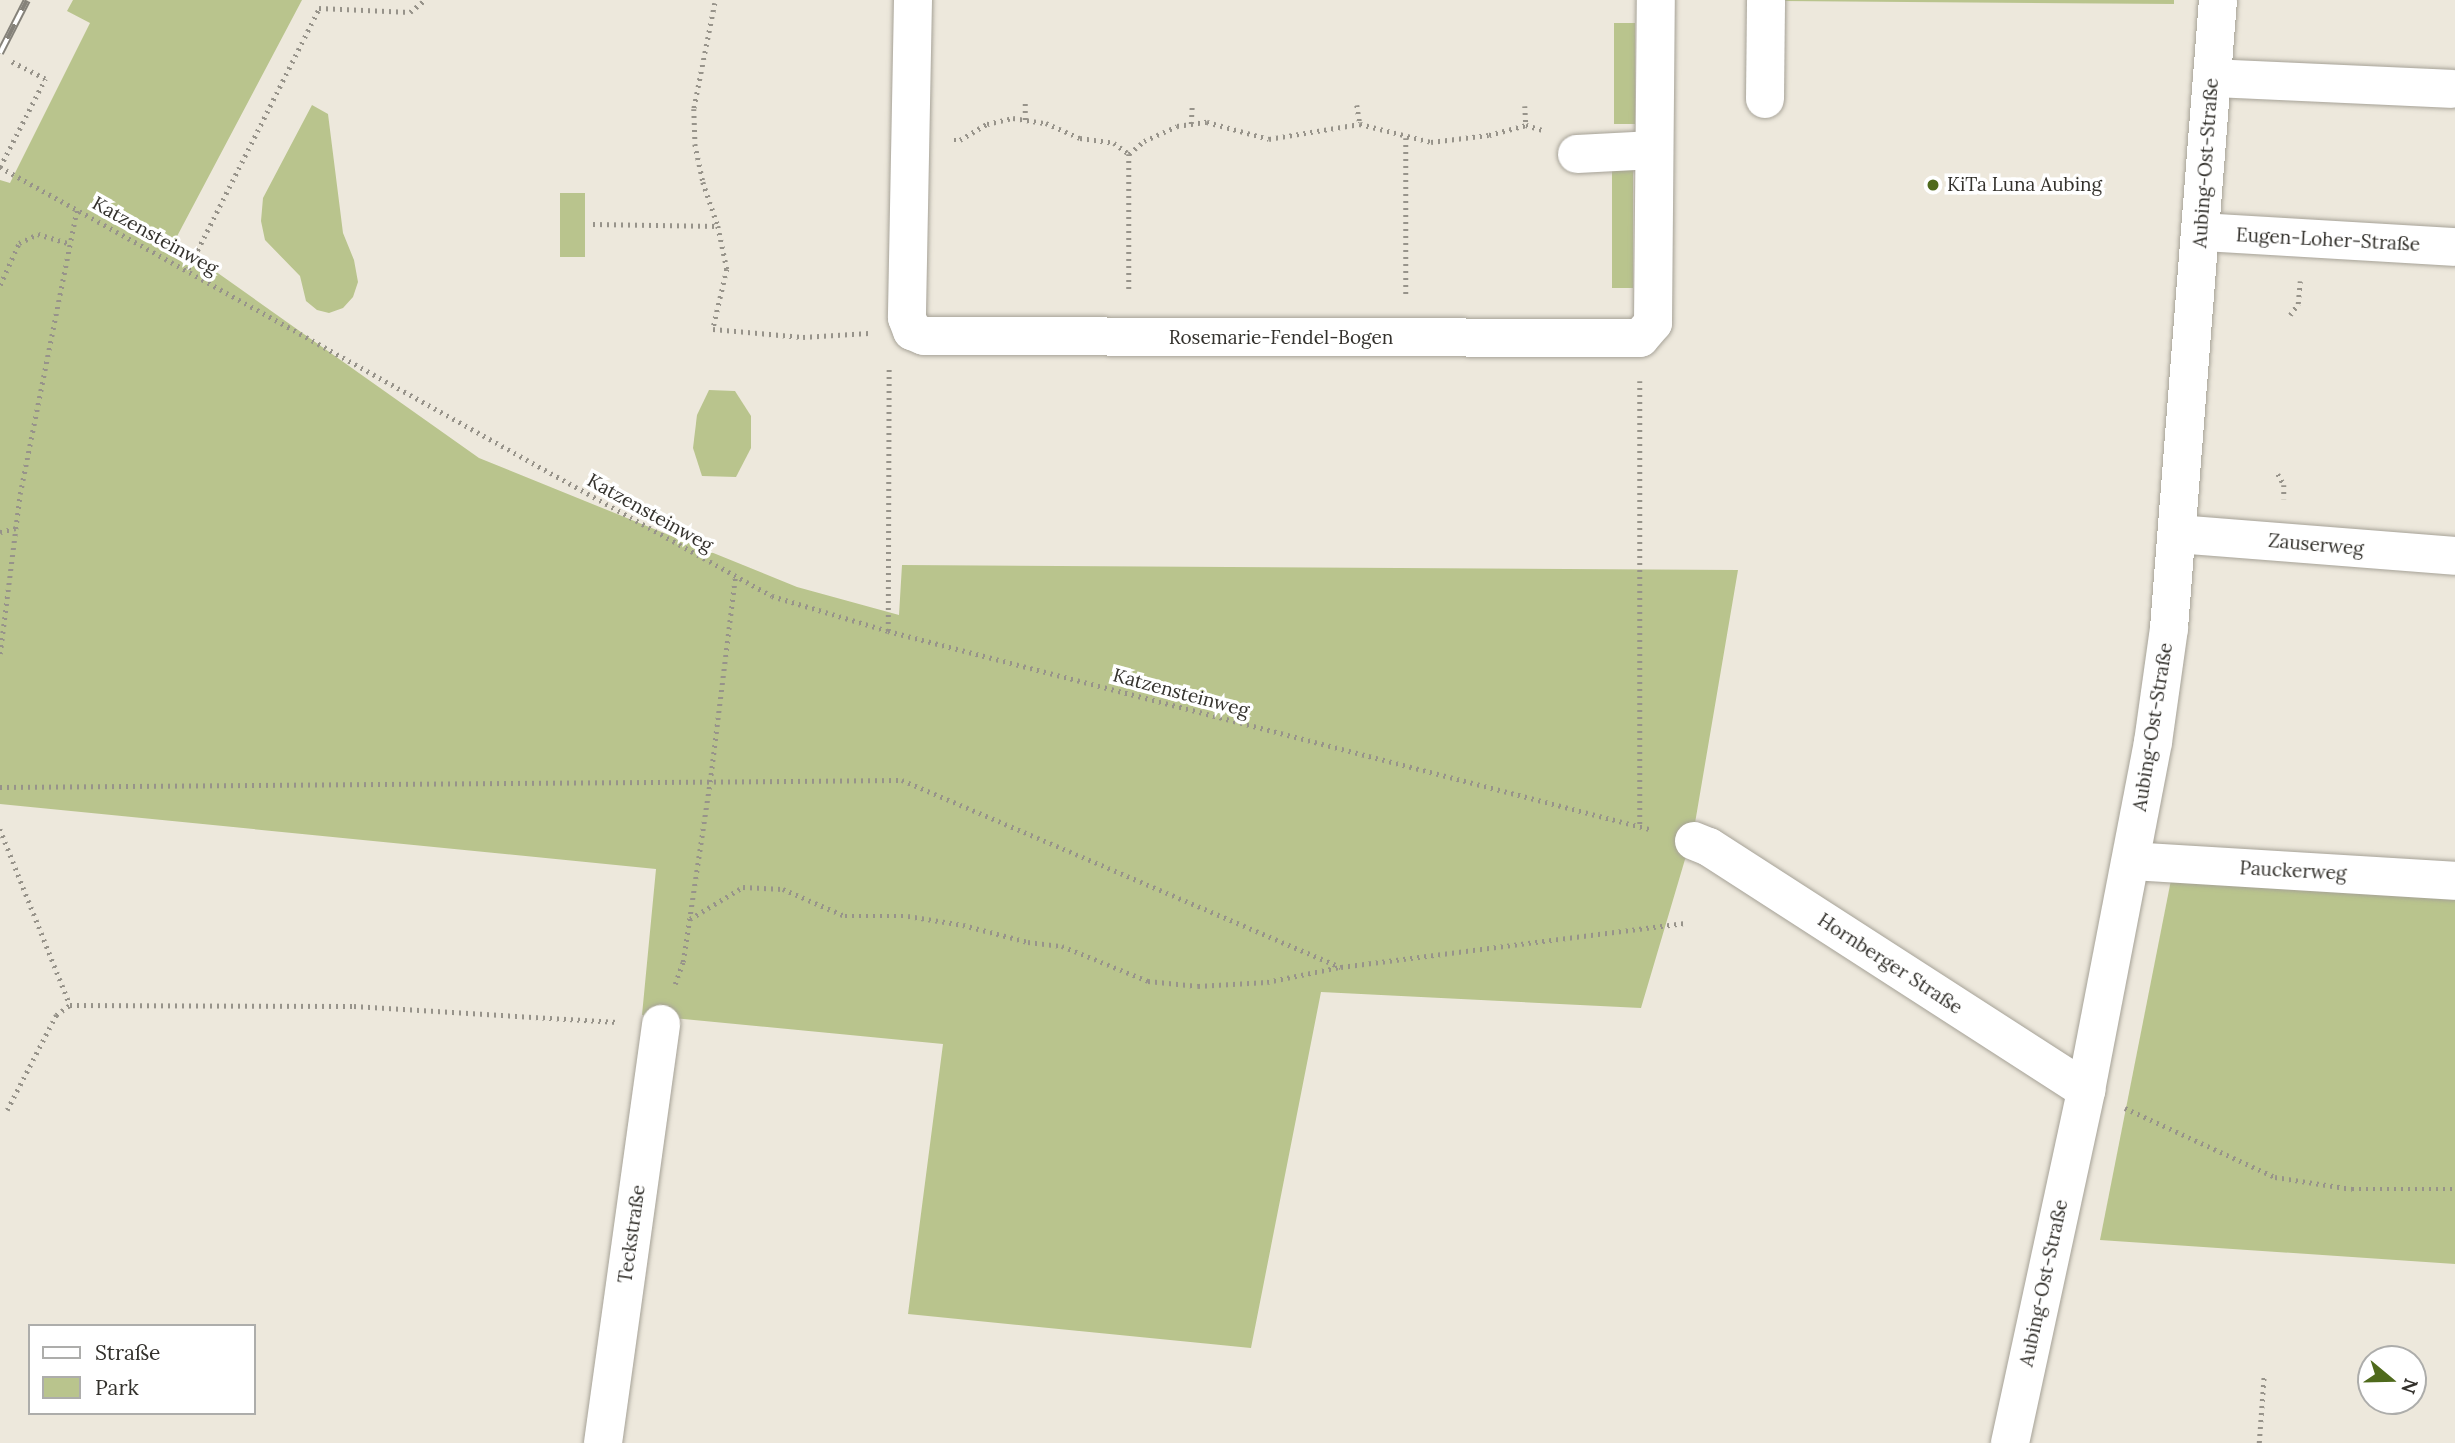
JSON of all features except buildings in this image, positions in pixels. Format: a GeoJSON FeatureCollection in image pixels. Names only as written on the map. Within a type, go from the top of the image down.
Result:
{"type":"FeatureCollection","features":[{"type":"Feature","properties":{"kind":"street"},"geometry":{"type":"LineString","coordinates":[[912,331],[907,318],[913,0]]}},
{"type":"Feature","properties":{"kind":"street"},"geometry":{"type":"LineString","coordinates":[[1640,338],[1653,323],[1656,0]]}},
{"type":"Feature","properties":{"kind":"street"},"geometry":{"type":"LineString","coordinates":[[1765,99],[1766,0]]}},
{"type":"Feature","properties":{"kind":"street","name":"Aubing-Ost-Straße"},"geometry":{"type":"LineString","coordinates":[[2010,1443],[2131,861],[2169,628],[2218,0]]}},
{"type":"Feature","properties":{"kind":"street"},"geometry":{"type":"LineString","coordinates":[[2211,78],[2452,89]]}},
{"type":"Feature","properties":{"kind":"street"},"geometry":{"type":"LineString","coordinates":[[1565,143],[1654,150]]}},
{"type":"Feature","properties":{"kind":"street","name":"Eugen-Loher-Straße"},"geometry":{"type":"LineString","coordinates":[[2202,232],[2455,247]]}},
{"type":"Feature","properties":{"kind":"street","name":"Rosemarie-Fendel-Bogen"},"geometry":{"type":"LineString","coordinates":[[912,331],[924,336],[1129,338],[1640,338]]}},
{"type":"Feature","properties":{"kind":"street","name":"Zauserweg"},"geometry":{"type":"LineString","coordinates":[[2177,534],[2455,556]]}},
{"type":"Feature","properties":{"kind":"street","name":"Hornberger Straße"},"geometry":{"type":"LineString","coordinates":[[1694,841],[1709,847],[2085,1090]]}},
{"type":"Feature","properties":{"kind":"street","name":"Pauckerweg"},"geometry":{"type":"LineString","coordinates":[[2131,861],[2455,881]]}},
{"type":"Feature","properties":{"kind":"street","name":"Teckstraße"},"geometry":{"type":"LineString","coordinates":[[603,1443],[661,1024]]}},
{"type":"Feature","properties":{"kind":"path"},"geometry":{"type":"LineString","coordinates":[[188,269],[319,8],[410,12],[425,0]]}},
{"type":"Feature","properties":{"kind":"path"},"geometry":{"type":"LineString","coordinates":[[715,3],[694,109],[695,144],[727,269],[713,329],[803,337],[912,331]]}},
{"type":"Feature","properties":{"kind":"path"},"geometry":{"type":"LineString","coordinates":[[10,61],[45,79],[0,167],[77,209]]}},
{"type":"Feature","properties":{"kind":"path"},"geometry":{"type":"LineString","coordinates":[[1025,101],[1025,120]]}},
{"type":"Feature","properties":{"kind":"path"},"geometry":{"type":"LineString","coordinates":[[1191,124],[1192,103]]}},
{"type":"Feature","properties":{"kind":"path"},"geometry":{"type":"LineString","coordinates":[[1357,105],[1360,124]]}},
{"type":"Feature","properties":{"kind":"path"},"geometry":{"type":"LineString","coordinates":[[1525,106],[1526,124]]}},
{"type":"Feature","properties":{"kind":"path"},"geometry":{"type":"LineString","coordinates":[[910,140],[960,140],[987,124],[1013,118],[1046,123],[1080,138],[1114,143],[1129,154]]}},
{"type":"Feature","properties":{"kind":"path"},"geometry":{"type":"LineString","coordinates":[[1129,154],[1155,136],[1177,126],[1207,122],[1269,139],[1360,124],[1406,138],[1431,142],[1462,140],[1526,124],[1565,143]]}},
{"type":"Feature","properties":{"kind":"path"},"geometry":{"type":"LineString","coordinates":[[1406,138],[1407,338]]}},
{"type":"Feature","properties":{"kind":"path"},"geometry":{"type":"LineString","coordinates":[[1129,154],[1129,338]]}},
{"type":"Feature","properties":{"kind":"path","name":"Katzensteinweg"},"geometry":{"type":"LineString","coordinates":[[0,654],[20,494],[77,209],[772,596],[888,631],[1694,841]]}},
{"type":"Feature","properties":{"kind":"path"},"geometry":{"type":"LineString","coordinates":[[593,223],[718,226]]}},
{"type":"Feature","properties":{"kind":"path"},"geometry":{"type":"LineString","coordinates":[[0,285],[19,243],[38,234],[70,244]]}},
{"type":"Feature","properties":{"kind":"path"},"geometry":{"type":"LineString","coordinates":[[888,631],[889,341],[912,331]]}},
{"type":"Feature","properties":{"kind":"path"},"geometry":{"type":"LineString","coordinates":[[1640,338],[1640,827]]}},
{"type":"Feature","properties":{"kind":"path"},"geometry":{"type":"LineString","coordinates":[[0,532],[16,528]]}},
{"type":"Feature","properties":{"kind":"path"},"geometry":{"type":"LineString","coordinates":[[7,1110],[56,1015],[70,1004],[354,1006],[661,1024],[683,961],[710,782],[736,577]]}},
{"type":"Feature","properties":{"kind":"path"},"geometry":{"type":"LineString","coordinates":[[0,787],[902,780],[1341,967]]}},
{"type":"Feature","properties":{"kind":"path"},"geometry":{"type":"LineString","coordinates":[[0,829],[70,1004]]}},
{"type":"Feature","properties":{"kind":"path"},"geometry":{"type":"LineString","coordinates":[[689,919],[743,887],[783,889],[845,916],[908,916],[964,925],[1028,942],[1062,946],[1148,981],[1198,986],[1267,982],[1341,967],[1683,923]]}},
{"type":"Feature","properties":{"kind":"path"},"geometry":{"type":"LineString","coordinates":[[2085,1090],[2275,1177],[2352,1189],[2455,1189]]}},
{"type":"Feature","properties":{"kind":"path"},"geometry":{"type":"LineString","coordinates":[[2259,1443],[2264,1375]]}},
{"type":"Feature","properties":{"kind":"green space"},"geometry":{"type":"Polygon","coordinates":[[[73,0],[302,0],[174,242],[479,458],[797,587],[899,615],[902,565],[1738,570],[1694,829],[1641,1008],[1321,992],[1251,1348],[908,1314],[943,1044],[642,1015],[656,869],[0,804],[0,180],[10,183],[90,23],[67,11],[73,0]]]}},
{"type":"Feature","properties":{"kind":"green space"},"geometry":{"type":"Polygon","coordinates":[[[1781,0],[2174,0],[2174,4],[1781,1],[1781,0]]]}},
{"type":"Feature","properties":{"kind":"green space"},"geometry":{"type":"Polygon","coordinates":[[[1614,23],[1635,23],[1635,124],[1614,124],[1614,23]]]}},
{"type":"Feature","properties":{"kind":"green space"},"geometry":{"type":"Polygon","coordinates":[[[312,105],[328,114],[343,233],[354,260],[358,282],[353,297],[343,308],[329,313],[317,310],[306,301],[300,276],[265,240],[261,221],[263,198],[312,105]]]}},
{"type":"Feature","properties":{"kind":"green space"},"geometry":{"type":"Polygon","coordinates":[[[1612,163],[1633,163],[1633,288],[1612,288],[1612,163]]]}},
{"type":"Feature","properties":{"kind":"green space"},"geometry":{"type":"Polygon","coordinates":[[[560,193],[585,193],[585,257],[560,257],[560,193]]]}},
{"type":"Feature","properties":{"kind":"green space"},"geometry":{"type":"Polygon","coordinates":[[[709,390],[735,391],[751,416],[751,448],[736,477],[702,476],[693,448],[697,415],[709,390]]]}},
{"type":"Feature","properties":{"kind":"green space"},"geometry":{"type":"Polygon","coordinates":[[[2172,875],[2455,895],[2455,1264],[2100,1240],[2172,875]]]}},
{"type":"Feature","properties":{"kind":"railway"},"geometry":{"type":"LineString","coordinates":[[0,53],[27,0]]}},
{"type":"Feature","properties":{"kind":"place","name":"KiTa Luna Aubing"},"geometry":{"type":"Point","coordinates":[1933,185]}}]}
